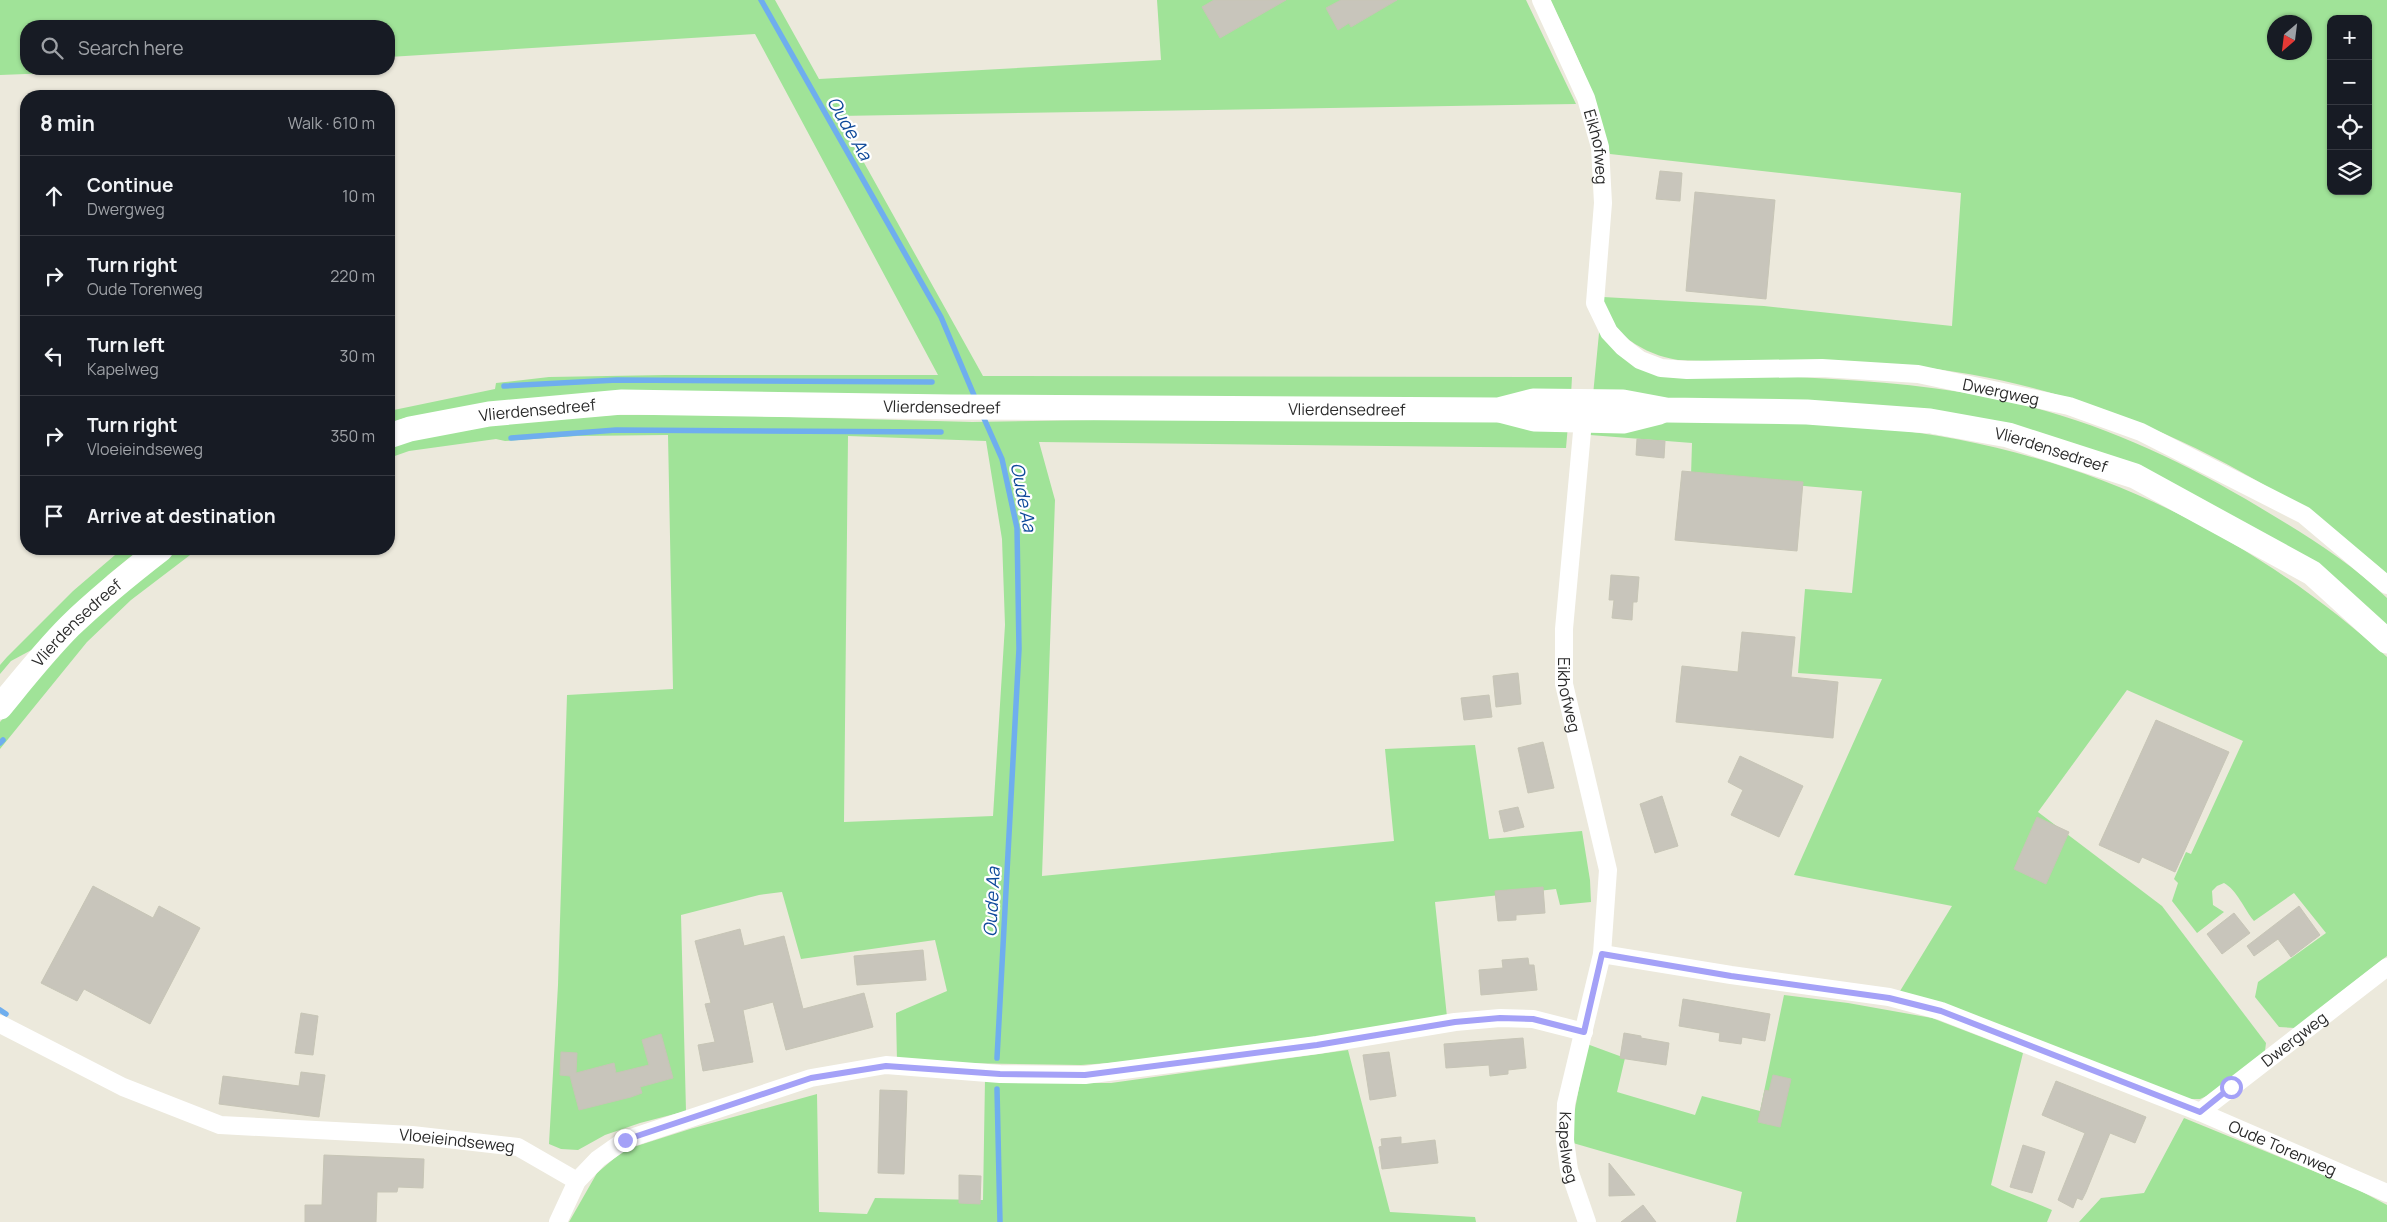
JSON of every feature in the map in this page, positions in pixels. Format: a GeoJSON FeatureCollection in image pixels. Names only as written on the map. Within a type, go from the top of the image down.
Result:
{"type":"FeatureCollection","features":[{"type":"Feature","properties":{"kind":"main road","name":"Vlierdensedreef"},"geometry":{"type":"LineString","coordinates":[[395,434],[410,429],[489,414],[622,402],[951,407],[1498,410],[1533,401],[1584,401],[1623,402],[1666,410],[1807,412],[1930,421],[2008,435],[2135,476],[2312,573],[2387,641]]}},
{"type":"Feature","properties":{"kind":"main road","name":"Vlierdensedreef"},"geometry":{"type":"LineString","coordinates":[[0,707],[38,660],[71,626],[118,582],[153,555]]}},
{"type":"Feature","properties":{"kind":"street","name":"Eikhofweg"},"geometry":{"type":"LineString","coordinates":[[1541,0],[1586,98],[1600,147],[1603,203],[1595,303]]}},
{"type":"Feature","properties":{"kind":"street","name":"Dwergweg"},"geometry":{"type":"LineString","coordinates":[[1595,303],[1610,332],[1623,347],[1640,360],[1661,368],[1686,370],[1822,368],[1918,374],[2069,406],[2141,432],[2304,515],[2387,585]]}},
{"type":"Feature","properties":{"kind":"street","name":"Eikhofweg"},"geometry":{"type":"LineString","coordinates":[[1582,432],[1564,629],[1564,684],[1608,870],[1602,954]]}},
{"type":"Feature","properties":{"kind":"street","name":"Kapelweg"},"geometry":{"type":"LineString","coordinates":[[1587,1222],[1569,1170],[1565,1140],[1566,1104],[1602,954]]}},
{"type":"Feature","properties":{"kind":"street","name":"Oude Torenweg"},"geometry":{"type":"LineString","coordinates":[[1602,954],[1731,976],[1889,998],[1941,1011],[2200,1112],[2387,1193]]}},
{"type":"Feature","properties":{"kind":"street","name":"Dwergweg"},"geometry":{"type":"LineString","coordinates":[[2200,1112],[2387,967]]}},
{"type":"Feature","properties":{"kind":"street"},"geometry":{"type":"LineString","coordinates":[[558,1222],[577,1181],[598,1159],[625,1140],[811,1078],[886,1066],[1000,1074],[1085,1075],[1317,1045],[1455,1022],[1491,1018],[1533,1019],[1584,1032]]}},
{"type":"Feature","properties":{"kind":"street","name":"Vloeieindseweg"},"geometry":{"type":"LineString","coordinates":[[0,1024],[123,1087],[220,1125],[412,1135],[518,1147],[577,1181]]}},
{"type":"Feature","properties":{"kind":"green space"},"geometry":{"type":"Polygon","coordinates":[[[0,0],[775,0],[819,79],[1161,60],[1157,0],[1526,0],[1576,104],[838,116],[983,376],[1572,377],[1571,395],[1502,400],[408,417],[395,421],[395,410],[495,389],[496,383],[549,377],[938,375],[755,34],[395,57],[395,20],[20,20],[20,74],[0,75],[0,0]]]}},
{"type":"Feature","properties":{"kind":"green space"},"geometry":{"type":"Polygon","coordinates":[[[1550,0],[2387,0],[2387,574],[2337,533],[2282,496],[2224,463],[2163,433],[2099,408],[2035,389],[1971,374],[1898,365],[1678,360],[1653,353],[1630,340],[1612,321],[1606,310],[1603,297],[1764,306],[1952,326],[1961,193],[1610,154],[1599,114],[1577,56],[1550,0]]]}},
{"type":"Feature","properties":{"kind":"green space"},"geometry":{"type":"Polygon","coordinates":[[[1600,323],[1639,363],[1910,385],[1962,392],[2024,405],[2059,415],[2128,440],[2195,471],[2293,527],[2326,549],[2387,598],[2387,629],[2123,465],[1732,401],[1593,395],[1600,323]]]}},
{"type":"Feature","properties":{"kind":"green space"},"geometry":{"type":"Polygon","coordinates":[[[613,415],[716,415],[972,422],[1222,418],[1467,420],[1568,425],[1566,448],[1039,442],[1055,500],[1042,876],[1394,841],[1385,749],[1475,745],[1489,839],[1582,831],[1590,880],[1591,902],[1560,905],[1556,889],[1435,902],[1447,1017],[1164,1059],[1081,1065],[897,1062],[896,1013],[947,991],[935,940],[801,959],[782,892],[759,895],[681,915],[686,1111],[640,1123],[605,1135],[578,1150],[561,1149],[549,1144],[558,985],[567,695],[673,689],[668,435],[577,436],[505,441],[496,439],[409,451],[395,456],[395,442],[477,425],[613,415]],[[848,436],[844,822],[993,816],[1005,625],[1002,539],[986,441],[848,436]]]}},
{"type":"Feature","properties":{"kind":"green space"},"geometry":{"type":"Polygon","coordinates":[[[1685,421],[1807,423],[1880,428],[1952,438],[2021,454],[2087,475],[2152,501],[2214,533],[2274,569],[2332,611],[2387,657],[2387,956],[2295,1028],[2279,1027],[2255,997],[2258,982],[2326,933],[2294,893],[2254,921],[2237,895],[2224,883],[2212,891],[2213,905],[2224,912],[2197,933],[2172,901],[2178,883],[2174,879],[2186,852],[2191,854],[2243,741],[2127,690],[2038,812],[2162,906],[2266,1043],[2265,1051],[2209,1095],[2200,1099],[2187,1099],[1897,996],[1952,906],[1794,875],[1882,679],[1798,673],[1805,589],[1852,593],[1862,491],[1691,476],[1692,443],[1590,435],[1591,426],[1685,421]]]}},
{"type":"Feature","properties":{"kind":"green space"},"geometry":{"type":"Polygon","coordinates":[[[115,555],[133,555],[108,575],[37,647],[11,661],[0,674],[0,665],[7,657],[73,591],[115,555]]]}},
{"type":"Feature","properties":{"kind":"green space"},"geometry":{"type":"Polygon","coordinates":[[[165,555],[190,555],[131,600],[87,642],[0,749],[0,722],[35,680],[82,629],[165,555]]]}},
{"type":"Feature","properties":{"kind":"green space"},"geometry":{"type":"Polygon","coordinates":[[[1784,995],[1848,1003],[1932,1018],[2023,1053],[1991,1185],[2052,1210],[2047,1222],[1736,1222],[1742,1192],[1573,1143],[1571,1131],[1587,1044],[1625,1058],[1617,1092],[1695,1115],[1702,1096],[1760,1111],[1784,995]]]}},
{"type":"Feature","properties":{"kind":"green space"},"geometry":{"type":"Polygon","coordinates":[[[1348,1050],[1390,1212],[1475,1217],[1476,1222],[569,1222],[597,1173],[624,1150],[690,1129],[817,1094],[819,1212],[867,1214],[875,1198],[983,1200],[985,1079],[1053,1083],[1111,1083],[1348,1050]]]}},
{"type":"Feature","properties":{"kind":"green space"},"geometry":{"type":"Polygon","coordinates":[[[2184,1118],[2355,1188],[2387,1205],[2387,1222],[2079,1222],[2101,1198],[2144,1193],[2184,1118]]]}},
{"type":"Feature","properties":{"kind":"building"},"geometry":{"type":"Polygon","coordinates":[[[1214,0],[1286,0],[1220,38],[1202,7],[1214,0]]]}},
{"type":"Feature","properties":{"kind":"building"},"geometry":{"type":"Polygon","coordinates":[[[1341,0],[1397,0],[1351,27],[1349,23],[1338,30],[1326,8],[1341,0]]]}},
{"type":"Feature","properties":{"kind":"building"},"geometry":{"type":"Polygon","coordinates":[[[1660,171],[1682,173],[1680,201],[1656,199],[1660,171]]]}},
{"type":"Feature","properties":{"kind":"building"},"geometry":{"type":"Polygon","coordinates":[[[1695,192],[1775,200],[1766,299],[1686,291],[1695,192]]]}},
{"type":"Feature","properties":{"kind":"building"},"geometry":{"type":"Polygon","coordinates":[[[1637,439],[1665,441],[1664,458],[1636,455],[1637,439]]]}},
{"type":"Feature","properties":{"kind":"building"},"geometry":{"type":"Polygon","coordinates":[[[1682,471],[1803,482],[1797,551],[1675,540],[1682,471]]]}},
{"type":"Feature","properties":{"kind":"building"},"geometry":{"type":"Polygon","coordinates":[[[1611,575],[1639,577],[1637,602],[1633,602],[1632,620],[1612,618],[1614,600],[1609,600],[1611,575]]]}},
{"type":"Feature","properties":{"kind":"building"},"geometry":{"type":"Polygon","coordinates":[[[1742,632],[1795,637],[1791,677],[1838,682],[1833,738],[1676,722],[1682,666],[1738,672],[1742,632]]]}},
{"type":"Feature","properties":{"kind":"building"},"geometry":{"type":"Polygon","coordinates":[[[1518,673],[1521,704],[1496,707],[1493,676],[1518,673]]]}},
{"type":"Feature","properties":{"kind":"building"},"geometry":{"type":"Polygon","coordinates":[[[1489,695],[1492,717],[1464,720],[1461,698],[1489,695]]]}},
{"type":"Feature","properties":{"kind":"building"},"geometry":{"type":"Polygon","coordinates":[[[2156,720],[2229,752],[2175,872],[2142,857],[2139,863],[2099,845],[2156,720]]]}},
{"type":"Feature","properties":{"kind":"building"},"geometry":{"type":"Polygon","coordinates":[[[1543,742],[1554,788],[1528,793],[1518,748],[1543,742]]]}},
{"type":"Feature","properties":{"kind":"building"},"geometry":{"type":"Polygon","coordinates":[[[1740,756],[1803,786],[1779,837],[1731,815],[1743,790],[1728,782],[1740,756]]]}},
{"type":"Feature","properties":{"kind":"building"},"geometry":{"type":"Polygon","coordinates":[[[1662,796],[1678,846],[1655,853],[1640,804],[1662,796]]]}},
{"type":"Feature","properties":{"kind":"building"},"geometry":{"type":"Polygon","coordinates":[[[1518,807],[1524,827],[1504,832],[1499,811],[1518,807]]]}},
{"type":"Feature","properties":{"kind":"building"},"geometry":{"type":"Polygon","coordinates":[[[2037,817],[2069,832],[2046,884],[2014,869],[2037,817]]]}},
{"type":"Feature","properties":{"kind":"building"},"geometry":{"type":"Polygon","coordinates":[[[93,886],[153,918],[159,906],[200,928],[150,1024],[84,989],[77,1001],[41,983],[93,886]]]}},
{"type":"Feature","properties":{"kind":"building"},"geometry":{"type":"Polygon","coordinates":[[[1543,887],[1545,913],[1516,915],[1516,920],[1498,921],[1495,891],[1543,887]]]}},
{"type":"Feature","properties":{"kind":"building"},"geometry":{"type":"Polygon","coordinates":[[[2299,906],[2320,935],[2291,957],[2278,939],[2254,956],[2247,946],[2299,906]]]}},
{"type":"Feature","properties":{"kind":"building"},"geometry":{"type":"Polygon","coordinates":[[[2234,913],[2250,933],[2222,954],[2207,934],[2234,913]]]}},
{"type":"Feature","properties":{"kind":"building"},"geometry":{"type":"Polygon","coordinates":[[[740,929],[744,946],[784,936],[803,1009],[864,993],[873,1027],[786,1050],[773,1002],[743,1010],[753,1062],[703,1071],[698,1045],[715,1042],[705,1004],[711,1003],[695,941],[740,929]]]}},
{"type":"Feature","properties":{"kind":"building"},"geometry":{"type":"Polygon","coordinates":[[[923,950],[926,980],[857,985],[854,956],[923,950]]]}},
{"type":"Feature","properties":{"kind":"building"},"geometry":{"type":"Polygon","coordinates":[[[1528,958],[1529,965],[1534,965],[1537,990],[1481,995],[1479,970],[1503,968],[1502,960],[1528,958]]]}},
{"type":"Feature","properties":{"kind":"building"},"geometry":{"type":"Polygon","coordinates":[[[1683,999],[1770,1014],[1765,1041],[1742,1037],[1741,1044],[1719,1041],[1720,1033],[1679,1026],[1683,999]]]}},
{"type":"Feature","properties":{"kind":"building"},"geometry":{"type":"Polygon","coordinates":[[[301,1013],[318,1016],[313,1055],[295,1053],[301,1013]]]}},
{"type":"Feature","properties":{"kind":"building"},"geometry":{"type":"Polygon","coordinates":[[[1624,1033],[1669,1043],[1666,1065],[1620,1058],[1624,1033]]]}},
{"type":"Feature","properties":{"kind":"building"},"geometry":{"type":"Polygon","coordinates":[[[661,1034],[673,1078],[640,1087],[642,1093],[631,1097],[579,1110],[570,1076],[560,1075],[561,1052],[577,1053],[576,1073],[614,1063],[616,1073],[649,1065],[642,1040],[661,1034]]]}},
{"type":"Feature","properties":{"kind":"building"},"geometry":{"type":"Polygon","coordinates":[[[1523,1038],[1526,1068],[1508,1070],[1508,1074],[1490,1076],[1489,1065],[1446,1068],[1444,1044],[1523,1038]]]}},
{"type":"Feature","properties":{"kind":"building"},"geometry":{"type":"Polygon","coordinates":[[[1389,1052],[1396,1096],[1370,1100],[1363,1055],[1389,1052]]]}},
{"type":"Feature","properties":{"kind":"building"},"geometry":{"type":"Polygon","coordinates":[[[301,1072],[325,1075],[319,1117],[219,1104],[223,1076],[299,1086],[301,1072]]]}},
{"type":"Feature","properties":{"kind":"building"},"geometry":{"type":"Polygon","coordinates":[[[1773,1075],[1791,1079],[1780,1127],[1758,1122],[1765,1090],[1769,1091],[1773,1075]]]}},
{"type":"Feature","properties":{"kind":"building"},"geometry":{"type":"Polygon","coordinates":[[[2056,1081],[2146,1117],[2135,1143],[2110,1133],[2086,1192],[2082,1200],[2077,1198],[2073,1208],[2058,1200],[2085,1133],[2042,1115],[2056,1081]]]}},
{"type":"Feature","properties":{"kind":"building"},"geometry":{"type":"Polygon","coordinates":[[[880,1090],[907,1091],[904,1174],[878,1173],[880,1090]]]}},
{"type":"Feature","properties":{"kind":"building"},"geometry":{"type":"Polygon","coordinates":[[[1401,1137],[1401,1144],[1435,1140],[1438,1163],[1382,1169],[1379,1147],[1382,1146],[1381,1139],[1401,1137]]]}},
{"type":"Feature","properties":{"kind":"building"},"geometry":{"type":"Polygon","coordinates":[[[2023,1145],[2045,1152],[2032,1193],[2010,1187],[2023,1145]]]}},
{"type":"Feature","properties":{"kind":"building"},"geometry":{"type":"Polygon","coordinates":[[[324,1155],[424,1159],[423,1188],[398,1187],[397,1192],[377,1192],[376,1222],[305,1222],[305,1205],[322,1205],[324,1155]]]}},
{"type":"Feature","properties":{"kind":"building"},"geometry":{"type":"Polygon","coordinates":[[[1609,1163],[1635,1195],[1609,1196],[1609,1163]]]}},
{"type":"Feature","properties":{"kind":"building"},"geometry":{"type":"Polygon","coordinates":[[[959,1175],[981,1176],[980,1204],[959,1203],[959,1175]]]}},
{"type":"Feature","properties":{"kind":"building"},"geometry":{"type":"Polygon","coordinates":[[[1643,1205],[1656,1222],[1621,1222],[1643,1205]]]}},
{"type":"Feature","properties":{"kind":"waterway","name":"Oude Aa"},"geometry":{"type":"LineString","coordinates":[[761,0],[941,317],[976,400]]}},
{"type":"Feature","properties":{"kind":"waterway"},"geometry":{"type":"LineString","coordinates":[[504,386],[617,380],[932,382]]}},
{"type":"Feature","properties":{"kind":"waterway","name":"Oude Aa"},"geometry":{"type":"LineString","coordinates":[[982,414],[1002,459],[1017,528],[1019,649],[997,1058]]}},
{"type":"Feature","properties":{"kind":"waterway"},"geometry":{"type":"LineString","coordinates":[[511,438],[616,430],[941,432]]}},
{"type":"Feature","properties":{"kind":"waterway"},"geometry":{"type":"LineString","coordinates":[[0,743],[3,740]]}},
{"type":"Feature","properties":{"kind":"waterway"},"geometry":{"type":"LineString","coordinates":[[0,1010],[6,1014]]}},
{"type":"Feature","properties":{"kind":"waterway","name":"Oude Aa"},"geometry":{"type":"LineString","coordinates":[[997,1089],[1000,1222]]}},
{"type":"Feature","properties":{"kind":"route"},"geometry":{"type":"LineString","coordinates":[[625,1140],[811,1078],[886,1066],[1000,1074],[1085,1075],[1317,1045],[1455,1022],[1500,1018],[1533,1019],[1584,1032],[1602,954],[1731,976],[1889,998],[1941,1011],[2200,1112],[2231,1087]]}}]}
